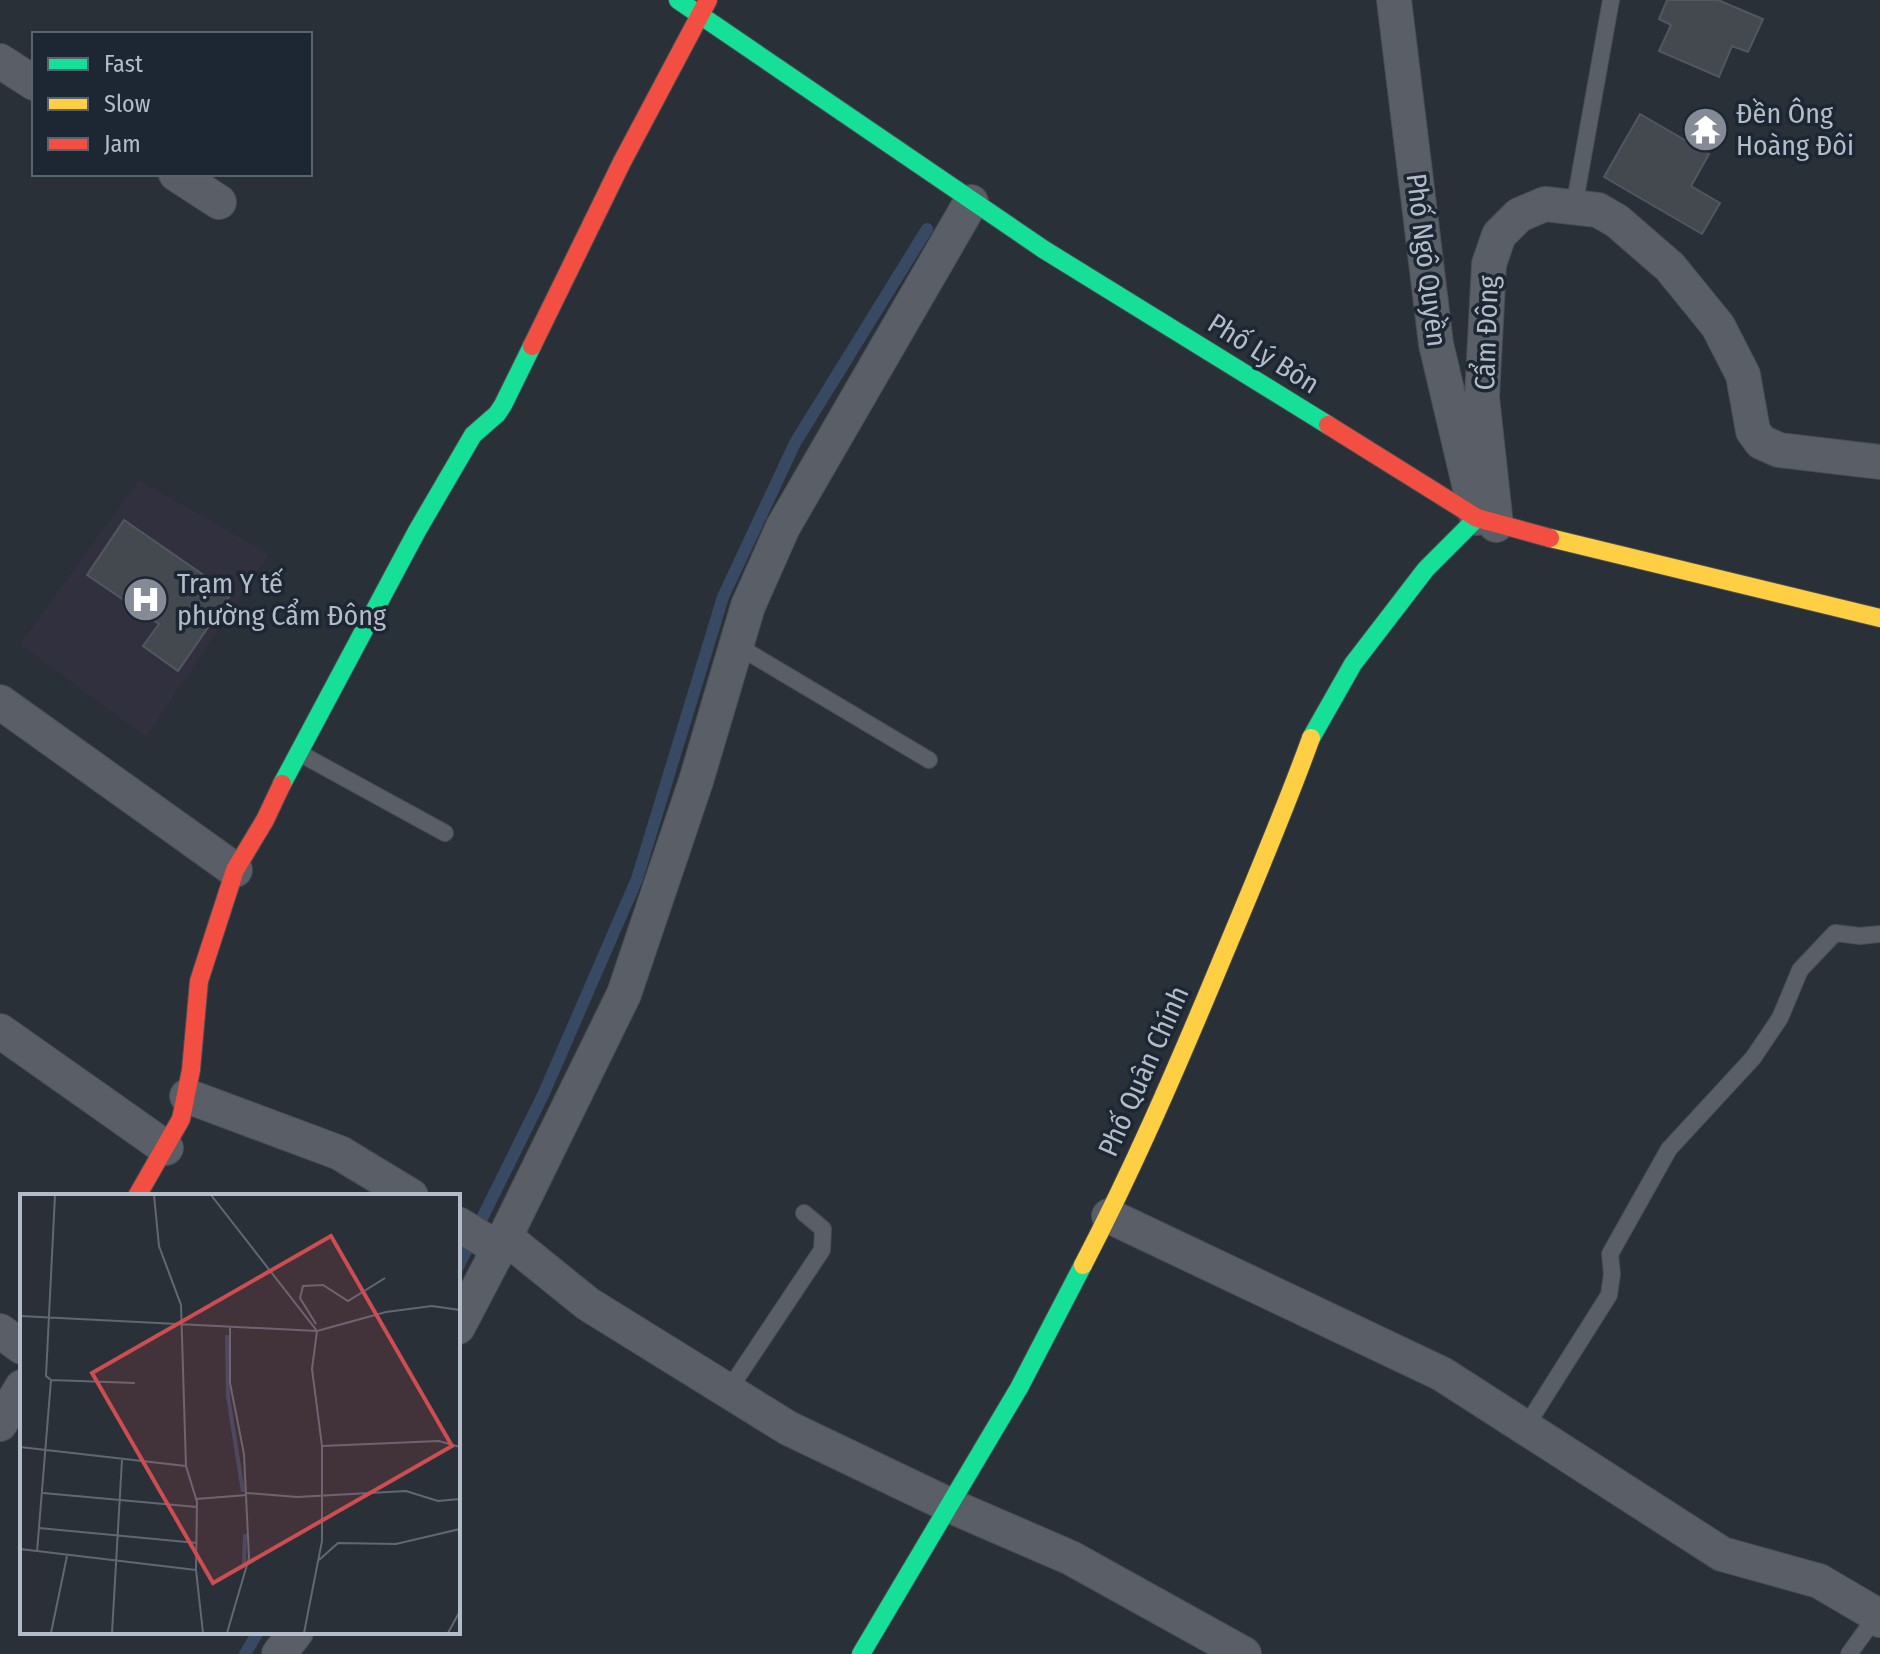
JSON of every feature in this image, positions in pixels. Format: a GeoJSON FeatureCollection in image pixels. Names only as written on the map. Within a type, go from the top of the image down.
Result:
{"type":"FeatureCollection","features":[{"type":"Feature","properties":{"kind":"street","name":"Phố Lý Bôn"},"geometry":{"type":"LineString","coordinates":[[678,0],[704,7],[971,202],[1486,522],[1880,618]]}},
{"type":"Feature","properties":{"kind":"street","name":"Phố Ngô Quyền"},"geometry":{"type":"LineString","coordinates":[[1394,0],[1436,344],[1486,522]]}},
{"type":"Feature","properties":{"kind":"street"},"geometry":{"type":"LineString","coordinates":[[138,1194],[181,1119],[187,1096],[199,981],[235,870],[265,820],[298,752],[417,531],[473,435],[503,405],[622,162],[704,7]]}},
{"type":"Feature","properties":{"kind":"street"},"geometry":{"type":"LineString","coordinates":[[0,61],[32,82]]}},
{"type":"Feature","properties":{"kind":"street"},"geometry":{"type":"LineString","coordinates":[[179,176],[219,202]]}},
{"type":"Feature","properties":{"kind":"street"},"geometry":{"type":"LineString","coordinates":[[460,1319],[482,1236],[624,994],[696,781],[748,606],[783,527],[971,202]]}},
{"type":"Feature","properties":{"kind":"street","name":"Cẩm Đông"},"geometry":{"type":"LineString","coordinates":[[1486,522],[1482,397],[1489,264],[1499,235],[1519,215],[1545,204],[1598,210],[1617,221],[1670,267],[1718,326],[1743,375],[1753,431],[1761,442],[1779,450],[1880,462]]}},
{"type":"Feature","properties":{"kind":"street","name":"Phố Quân Chính"},"geometry":{"type":"LineString","coordinates":[[861,1654],[1019,1388],[1109,1216],[1178,1064],[1285,809],[1315,727],[1353,664],[1426,569],[1486,522]]}},
{"type":"Feature","properties":{"kind":"street"},"geometry":{"type":"LineString","coordinates":[[0,702],[235,870]]}},
{"type":"Feature","properties":{"kind":"street"},"geometry":{"type":"LineString","coordinates":[[0,1031],[166,1148]]}},
{"type":"Feature","properties":{"kind":"street"},"geometry":{"type":"LineString","coordinates":[[187,1096],[340,1153],[408,1194]]}},
{"type":"Feature","properties":{"kind":"street"},"geometry":{"type":"LineString","coordinates":[[1109,1216],[1442,1374],[1722,1554],[1819,1581],[1878,1618]]}},
{"type":"Feature","properties":{"kind":"street"},"geometry":{"type":"LineString","coordinates":[[482,1236],[788,1428],[951,1506],[1071,1558],[1244,1654]]}},
{"type":"Feature","properties":{"kind":"street"},"geometry":{"type":"LineString","coordinates":[[0,1331],[20,1346]]}},
{"type":"Feature","properties":{"kind":"street"},"geometry":{"type":"LineString","coordinates":[[0,1424],[20,1390]]}},
{"type":"Feature","properties":{"kind":"street"},"geometry":{"type":"LineString","coordinates":[[279,1654],[294,1634]]}},
{"type":"Feature","properties":{"kind":"lane"},"geometry":{"type":"LineString","coordinates":[[1574,207],[1611,0]]}},
{"type":"Feature","properties":{"kind":"lane"},"geometry":{"type":"LineString","coordinates":[[736,645],[929,760]]}},
{"type":"Feature","properties":{"kind":"lane"},"geometry":{"type":"LineString","coordinates":[[298,752],[445,833]]}},
{"type":"Feature","properties":{"kind":"lane"},"geometry":{"type":"LineString","coordinates":[[1525,1428],[1609,1295],[1612,1274],[1610,1254],[1669,1149],[1753,1058],[1780,1018],[1800,970],[1821,946],[1835,933],[1860,936],[1880,934]]}},
{"type":"Feature","properties":{"kind":"lane"},"geometry":{"type":"LineString","coordinates":[[728,1391],[822,1250],[823,1229],[804,1213]]}},
{"type":"Feature","properties":{"kind":"lane"},"geometry":{"type":"LineString","coordinates":[[1849,1654],[1878,1618]]}},
{"type":"Feature","properties":{"kind":"shaded area","name":"Trạm Y tế phường Cẩm Đông"},"geometry":{"type":"Polygon","coordinates":[[[139,480],[269,554],[146,737],[20,644],[139,480]]]}},
{"type":"Feature","properties":{"kind":"building"},"geometry":{"type":"Polygon","coordinates":[[[1667,0],[1718,0],[1763,19],[1748,52],[1732,46],[1719,77],[1659,51],[1671,25],[1659,19],[1667,0]]]}},
{"type":"Feature","properties":{"kind":"building"},"geometry":{"type":"Polygon","coordinates":[[[1640,114],[1709,154],[1691,186],[1720,203],[1702,234],[1604,177],[1640,114]]]}},
{"type":"Feature","properties":{"kind":"building"},"geometry":{"type":"Polygon","coordinates":[[[124,520],[231,594],[178,671],[143,646],[159,624],[87,575],[124,520]]]}},
{"type":"Feature","properties":{"kind":"waterway"},"geometry":{"type":"LineString","coordinates":[[460,1263],[544,1093],[637,879],[723,597],[795,443],[927,229]]}},
{"type":"Feature","properties":{"kind":"waterway"},"geometry":{"type":"LineString","coordinates":[[245,1654],[257,1634]]}},
{"type":"Feature","properties":{"kind":"traffic: fast"},"geometry":{"type":"LineString","coordinates":[[678,0],[1043,249],[1328,425]]}},
{"type":"Feature","properties":{"kind":"traffic: fast"},"geometry":{"type":"LineString","coordinates":[[282,784],[417,531],[473,435],[503,405],[532,346]]}},
{"type":"Feature","properties":{"kind":"traffic: fast"},"geometry":{"type":"LineString","coordinates":[[1311,738],[1353,664],[1426,569],[1477,518]]}},
{"type":"Feature","properties":{"kind":"traffic: fast"},"geometry":{"type":"LineString","coordinates":[[861,1654],[1019,1388],[1083,1265]]}},
{"type":"Feature","properties":{"kind":"traffic: slow"},"geometry":{"type":"LineString","coordinates":[[1550,538],[1880,618]]}},
{"type":"Feature","properties":{"kind":"traffic: slow"},"geometry":{"type":"LineString","coordinates":[[1083,1265],[1184,1049],[1311,738]]}},
{"type":"Feature","properties":{"kind":"traffic: jam"},"geometry":{"type":"LineString","coordinates":[[532,346],[622,162],[708,0]]}},
{"type":"Feature","properties":{"kind":"traffic: jam"},"geometry":{"type":"LineString","coordinates":[[1328,425],[1477,518],[1550,538]]}},
{"type":"Feature","properties":{"kind":"traffic: jam"},"geometry":{"type":"LineString","coordinates":[[138,1194],[181,1119],[191,1070],[199,981],[235,870],[282,784]]}},
{"type":"Feature","properties":{"kind":"place","name":"Đền Ông Hoàng Đôi"},"geometry":{"type":"Point","coordinates":[1705,129]}},
{"type":"Feature","properties":{"kind":"place","name":"Trạm Y tế phường Cẩm Đông"},"geometry":{"type":"Point","coordinates":[146,599]}}]}
